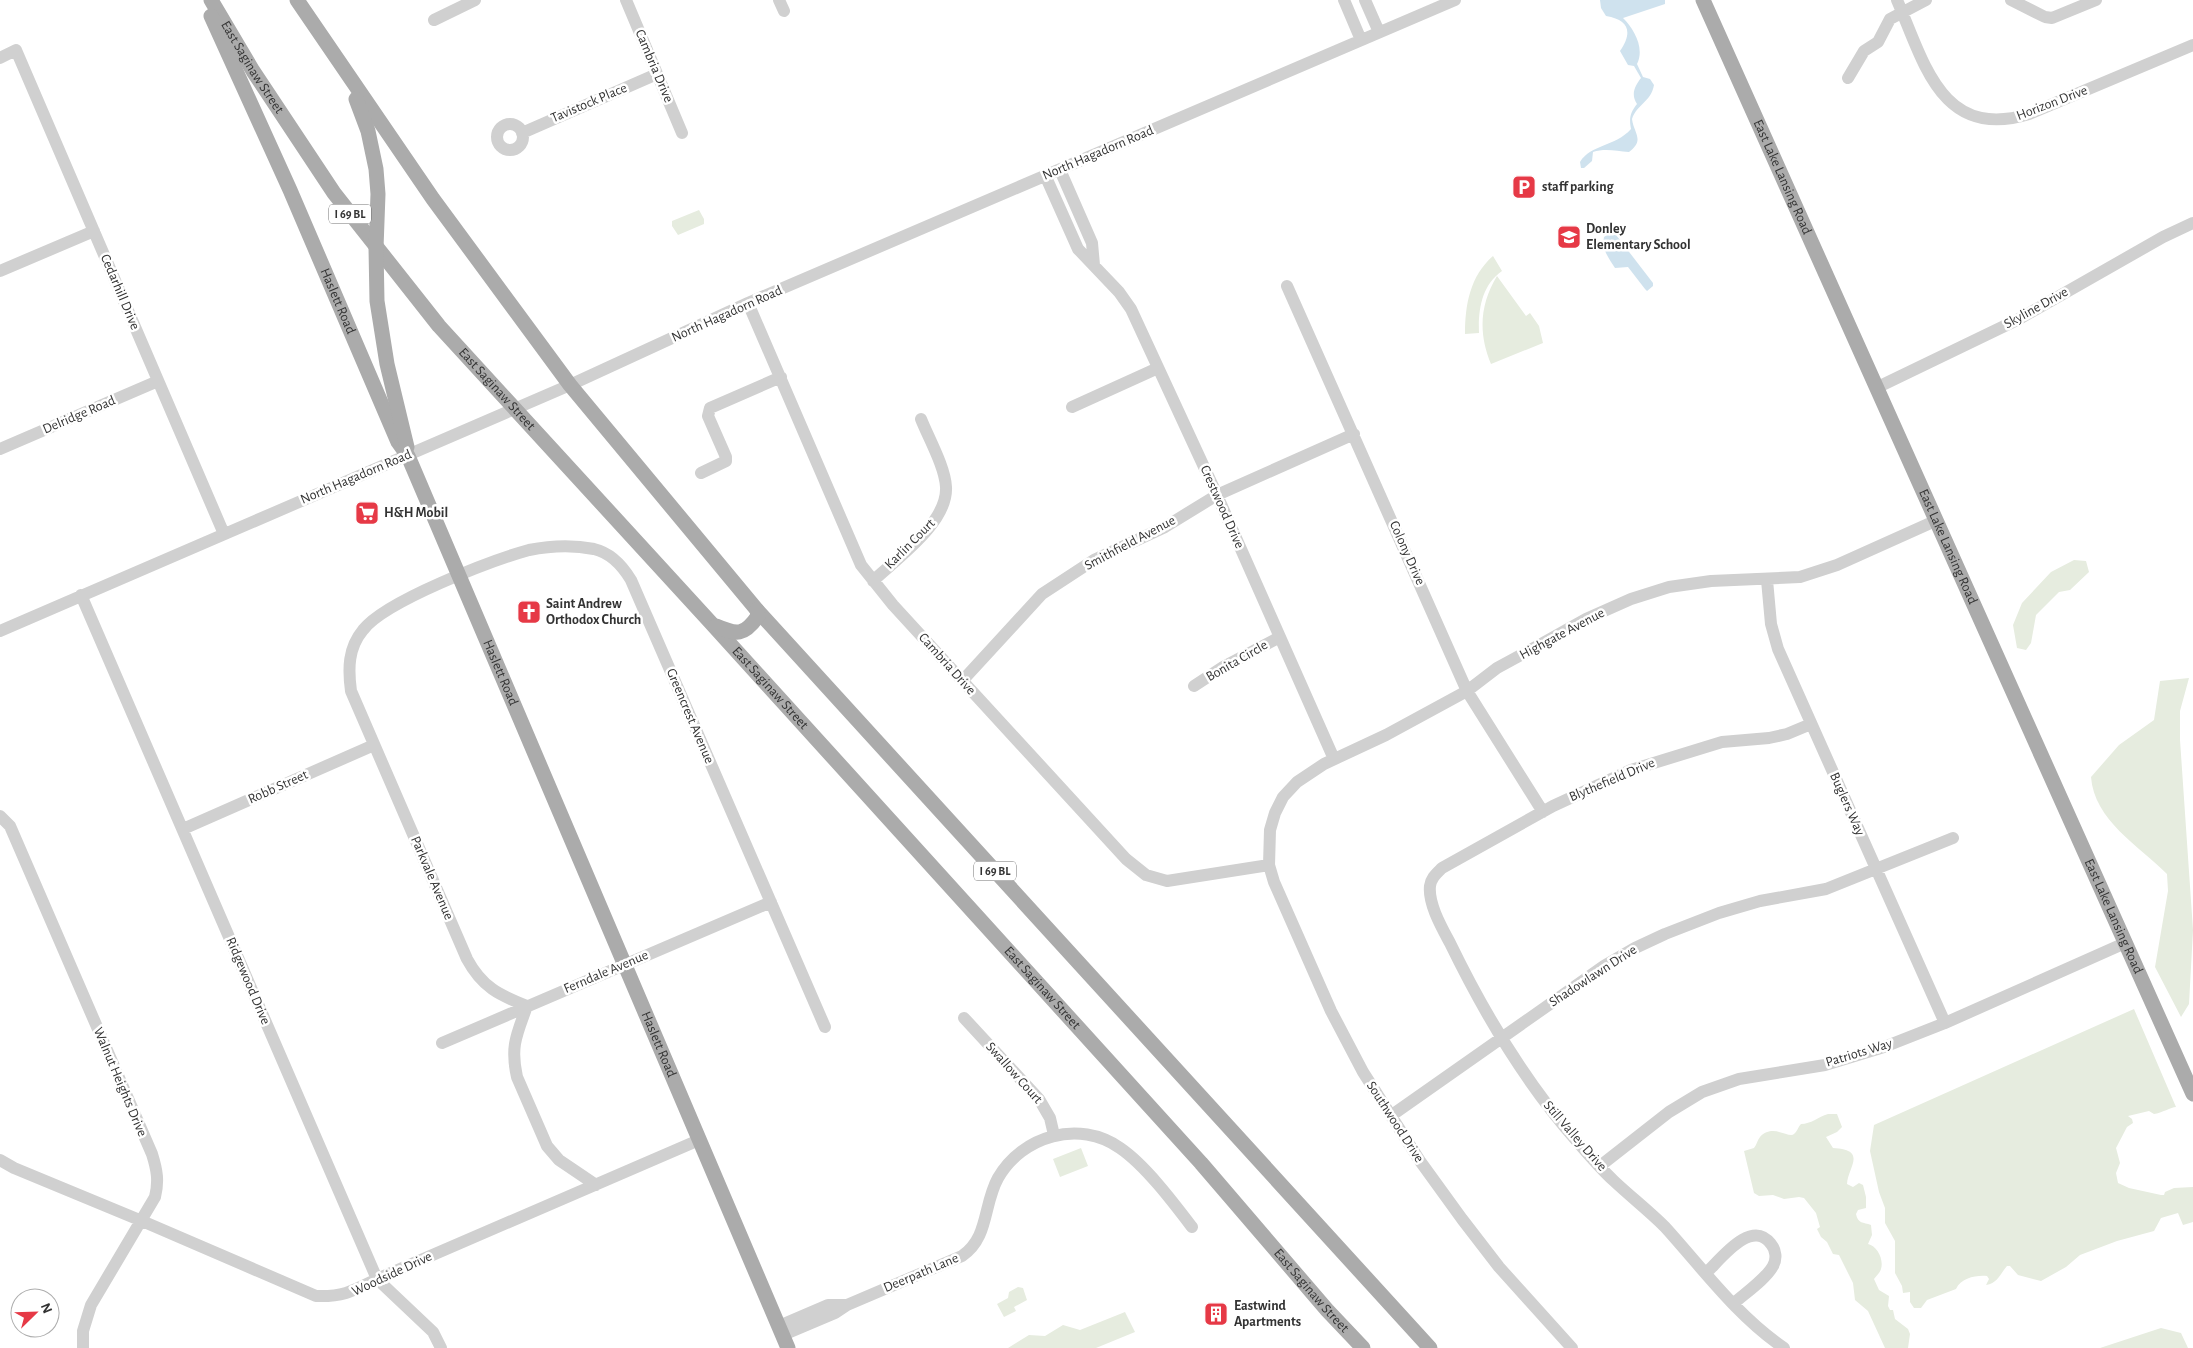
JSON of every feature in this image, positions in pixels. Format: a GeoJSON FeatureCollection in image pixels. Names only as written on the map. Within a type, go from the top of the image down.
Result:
{"type":"FeatureCollection","features":[{"type":"Feature","properties":{"kind":"main road","name":"East Saginaw Street"},"geometry":{"type":"LineString","coordinates":[[210,0],[292,132],[334,193],[439,326],[1201,1162],[1327,1310],[1363,1348]]}},
{"type":"Feature","properties":{"kind":"main road","name":"Haslett Road"},"geometry":{"type":"LineString","coordinates":[[210,0],[208,10],[290,190],[398,442],[408,456],[783,1336]]}},
{"type":"Feature","properties":{"kind":"main road","name":"I 69 BL"},"geometry":{"type":"LineString","coordinates":[[297,0],[432,199],[570,385],[757,610],[1430,1348]]}},
{"type":"Feature","properties":{"kind":"main road","name":"East Lake Lansing Road"},"geometry":{"type":"LineString","coordinates":[[1702,0],[2193,1094]]}},
{"type":"Feature","properties":{"kind":"main road"},"geometry":{"type":"LineString","coordinates":[[340,66],[357,100],[373,148],[378,194],[377,301],[383,344],[407,438],[408,456]]}},
{"type":"Feature","properties":{"kind":"main road"},"geometry":{"type":"LineString","coordinates":[[712,624],[732,633],[742,632],[750,628],[758,616],[757,610]]}},
{"type":"Feature","properties":{"kind":"street"},"geometry":{"type":"LineString","coordinates":[[434,20],[475,0]]}},
{"type":"Feature","properties":{"kind":"street","name":"Cambria Drive"},"geometry":{"type":"LineString","coordinates":[[626,0],[682,133]]}},
{"type":"Feature","properties":{"kind":"street"},"geometry":{"type":"LineString","coordinates":[[1344,0],[1361,40]]}},
{"type":"Feature","properties":{"kind":"street"},"geometry":{"type":"LineString","coordinates":[[1364,0],[1379,32]]}},
{"type":"Feature","properties":{"kind":"street","name":"North Hagadorn Road"},"geometry":{"type":"LineString","coordinates":[[0,630],[378,467],[408,456],[570,385],[748,303],[1455,0]]}},
{"type":"Feature","properties":{"kind":"street"},"geometry":{"type":"LineString","coordinates":[[1848,78],[1864,51],[1878,42],[1890,19],[1900,6],[1926,0]]}},
{"type":"Feature","properties":{"kind":"street"},"geometry":{"type":"LineString","coordinates":[[2011,0],[2045,16],[2059,16],[2096,0]]}},
{"type":"Feature","properties":{"kind":"street","name":"Horizon Drive"},"geometry":{"type":"LineString","coordinates":[[1900,6],[1929,76],[1938,90],[1964,112],[1990,120],[2003,121],[2029,114],[2193,45]]}},
{"type":"Feature","properties":{"kind":"street","name":"Cedarhill Drive"},"geometry":{"type":"LineString","coordinates":[[0,58],[16,50],[224,534]]}},
{"type":"Feature","properties":{"kind":"street","name":"Tavistock Place"},"geometry":{"type":"LineString","coordinates":[[522,132],[657,74]]}},
{"type":"Feature","properties":{"kind":"street"},"geometry":{"type":"LineString","coordinates":[[1060,170],[1092,243],[1094,265]]}},
{"type":"Feature","properties":{"kind":"street","name":"Crestwood Drive"},"geometry":{"type":"LineString","coordinates":[[1046,175],[1078,249],[1084,258],[1094,265],[1119,292],[1131,309],[1218,495],[1334,759]]}},
{"type":"Feature","properties":{"kind":"street","name":"Skyline Drive"},"geometry":{"type":"LineString","coordinates":[[1876,388],[2002,327],[2162,237],[2193,223]]}},
{"type":"Feature","properties":{"kind":"street"},"geometry":{"type":"LineString","coordinates":[[0,272],[94,231]]}},
{"type":"Feature","properties":{"kind":"street","name":"Colony Drive"},"geometry":{"type":"LineString","coordinates":[[1287,286],[1467,691],[1543,812]]}},
{"type":"Feature","properties":{"kind":"street","name":"Cambria Drive"},"geometry":{"type":"LineString","coordinates":[[748,303],[861,565],[873,582],[1126,859],[1146,875],[1167,881],[1269,865]]}},
{"type":"Feature","properties":{"kind":"street"},"geometry":{"type":"LineString","coordinates":[[1072,407],[1158,368]]}},
{"type":"Feature","properties":{"kind":"street"},"geometry":{"type":"LineString","coordinates":[[701,472],[726,461],[708,416],[710,408],[780,377]]}},
{"type":"Feature","properties":{"kind":"street","name":"Delridge Road"},"geometry":{"type":"LineString","coordinates":[[0,449],[158,381]]}},
{"type":"Feature","properties":{"kind":"street","name":"Karlin Court"},"geometry":{"type":"LineString","coordinates":[[873,582],[930,527],[942,509],[946,498],[944,478],[920,420]]}},
{"type":"Feature","properties":{"kind":"street","name":"Smithfield Avenue"},"geometry":{"type":"LineString","coordinates":[[963,680],[1042,594],[1094,560],[1165,527],[1218,495],[1354,434]]}},
{"type":"Feature","properties":{"kind":"street","name":"Highgate Avenue"},"geometry":{"type":"LineString","coordinates":[[1269,865],[1270,830],[1275,813],[1283,797],[1297,782],[1334,759],[1386,735],[1467,691],[1497,668],[1586,619],[1631,599],[1669,587],[1709,581],[1800,578],[1837,565],[1935,521]]}},
{"type":"Feature","properties":{"kind":"street","name":"Greencrest Avenue"},"geometry":{"type":"LineString","coordinates":[[458,576],[528,551],[549,548],[592,549],[608,555],[622,566],[631,580],[825,1027]]}},
{"type":"Feature","properties":{"kind":"street","name":"Parkvale Avenue"},"geometry":{"type":"LineString","coordinates":[[458,576],[396,604],[372,618],[353,645],[348,668],[351,691],[475,974],[490,988],[506,998],[527,1006]]}},
{"type":"Feature","properties":{"kind":"street","name":"Buglers Way"},"geometry":{"type":"LineString","coordinates":[[1767,580],[1770,624],[1778,649],[1945,1023]]}},
{"type":"Feature","properties":{"kind":"street","name":"Ridgewood Drive"},"geometry":{"type":"LineString","coordinates":[[82,595],[377,1279],[433,1332],[441,1348]]}},
{"type":"Feature","properties":{"kind":"street","name":"Bonita Circle"},"geometry":{"type":"LineString","coordinates":[[1194,686],[1223,666],[1280,637]]}},
{"type":"Feature","properties":{"kind":"street","name":"Blythefield Drive"},"geometry":{"type":"LineString","coordinates":[[1431,880],[1442,868],[1543,812],[1584,790],[1631,770],[1661,759],[1722,742],[1769,738],[1787,734],[1811,724]]}},
{"type":"Feature","properties":{"kind":"street","name":"Robb Street"},"geometry":{"type":"LineString","coordinates":[[183,830],[374,745]]}},
{"type":"Feature","properties":{"kind":"street","name":"Walnut Heights Drive"},"geometry":{"type":"LineString","coordinates":[[0,816],[10,826],[152,1154],[157,1172],[158,1186],[155,1197],[91,1305],[83,1331],[82,1348]]}},
{"type":"Feature","properties":{"kind":"street","name":"Shadowlawn Drive"},"geometry":{"type":"LineString","coordinates":[[1392,1115],[1604,966],[1665,934],[1734,908],[1764,900],[1826,890],[1953,838]]}},
{"type":"Feature","properties":{"kind":"street","name":"Southwood Drive"},"geometry":{"type":"LineString","coordinates":[[1269,865],[1274,882],[1331,1011],[1363,1072],[1420,1161],[1462,1219],[1499,1267],[1572,1348]]}},
{"type":"Feature","properties":{"kind":"street","name":"Still Valley Drive"},"geometry":{"type":"LineString","coordinates":[[1431,880],[1430,895],[1443,931],[1501,1038],[1543,1099],[1600,1166],[1663,1225],[1756,1328],[1784,1348]]}},
{"type":"Feature","properties":{"kind":"street","name":"Ferndale Avenue"},"geometry":{"type":"LineString","coordinates":[[442,1043],[771,902]]}},
{"type":"Feature","properties":{"kind":"street","name":"Patriots Way"},"geometry":{"type":"LineString","coordinates":[[1600,1166],[1669,1112],[1702,1092],[1738,1079],[1844,1060],[1884,1047],[1945,1023],[2125,943]]}},
{"type":"Feature","properties":{"kind":"street"},"geometry":{"type":"LineString","coordinates":[[527,1006],[513,1052],[517,1076],[547,1146],[566,1166],[596,1185]]}},
{"type":"Feature","properties":{"kind":"street","name":"Swallow Court"},"geometry":{"type":"LineString","coordinates":[[964,1018],[1039,1099],[1050,1118],[1054,1135]]}},
{"type":"Feature","properties":{"kind":"street","name":"Deerpath Lane"},"geometry":{"type":"LineString","coordinates":[[783,1336],[828,1304],[847,1305],[952,1261],[971,1250],[982,1231],[998,1178],[1019,1153],[1041,1139],[1054,1135],[1084,1135],[1118,1146],[1138,1164],[1192,1227]]}},
{"type":"Feature","properties":{"kind":"street","name":"Woodside Drive"},"geometry":{"type":"LineString","coordinates":[[0,1160],[14,1168],[316,1296],[335,1297],[347,1294],[377,1279],[699,1140]]}},
{"type":"Feature","properties":{"kind":"street"},"geometry":{"type":"LineString","coordinates":[[1706,1273],[1734,1246],[1749,1236],[1760,1236],[1769,1242],[1775,1255],[1772,1267],[1733,1304]]}},
{"type":"Feature","properties":{"kind":"shaded area"},"geometry":{"type":"Polygon","coordinates":[[[699,210],[704,219],[704,224],[678,235],[672,226],[672,221],[699,210]]]}},
{"type":"Feature","properties":{"kind":"shaded area"},"geometry":{"type":"Polygon","coordinates":[[[1493,256],[1502,271],[1490,283],[1483,298],[1479,315],[1479,333],[1465,334],[1466,312],[1470,292],[1479,273],[1493,256]]]}},
{"type":"Feature","properties":{"kind":"shaded area"},"geometry":{"type":"Polygon","coordinates":[[[1497,276],[1526,316],[1530,313],[1539,326],[1543,343],[1491,364],[1484,341],[1483,319],[1487,297],[1497,276]]]}},
{"type":"Feature","properties":{"kind":"shaded area"},"geometry":{"type":"Polygon","coordinates":[[[2074,560],[2086,561],[2089,572],[2070,590],[2059,592],[2036,615],[2031,643],[2026,650],[2017,648],[2013,625],[2022,603],[2051,572],[2074,560]]]}},
{"type":"Feature","properties":{"kind":"shaded area"},"geometry":{"type":"Polygon","coordinates":[[[2189,678],[2180,711],[2180,740],[2193,930],[2189,1004],[2181,1017],[2155,967],[2168,891],[2167,874],[2131,842],[2109,819],[2100,806],[2094,792],[2091,777],[2119,745],[2154,720],[2160,681],[2189,678]]]}},
{"type":"Feature","properties":{"kind":"shaded area"},"geometry":{"type":"Polygon","coordinates":[[[2134,1009],[2176,1107],[2154,1114],[2149,1111],[2128,1116],[2132,1119],[2133,1123],[2127,1127],[2116,1148],[2120,1163],[2116,1173],[2118,1183],[2129,1188],[2161,1195],[2174,1188],[2193,1187],[2193,1222],[2183,1225],[2178,1213],[2161,1218],[2154,1231],[2117,1241],[2080,1255],[2066,1267],[2041,1281],[2018,1275],[2010,1266],[2007,1266],[1996,1280],[1990,1284],[1986,1285],[1989,1279],[1987,1276],[1969,1278],[1961,1282],[1956,1289],[1927,1300],[1921,1308],[1914,1308],[1910,1302],[1910,1292],[1903,1293],[1902,1286],[1895,1273],[1895,1241],[1885,1223],[1885,1208],[1879,1192],[1870,1151],[1874,1125],[2134,1009]]]}},
{"type":"Feature","properties":{"kind":"shaded area"},"geometry":{"type":"Polygon","coordinates":[[[1828,1114],[1837,1114],[1842,1127],[1837,1132],[1826,1137],[1833,1148],[1844,1149],[1853,1156],[1854,1160],[1847,1184],[1853,1187],[1859,1183],[1863,1185],[1866,1208],[1858,1210],[1856,1214],[1860,1221],[1871,1225],[1872,1235],[1868,1244],[1877,1250],[1881,1257],[1882,1265],[1874,1279],[1879,1290],[1889,1296],[1888,1306],[1890,1310],[1893,1310],[1895,1319],[1908,1329],[1910,1334],[1908,1348],[1885,1348],[1868,1311],[1855,1300],[1853,1283],[1839,1255],[1833,1254],[1827,1242],[1821,1237],[1817,1229],[1820,1227],[1816,1213],[1804,1198],[1784,1199],[1773,1195],[1759,1196],[1754,1193],[1744,1151],[1754,1148],[1760,1137],[1765,1133],[1775,1131],[1792,1135],[1801,1124],[1828,1114]]]}},
{"type":"Feature","properties":{"kind":"shaded area"},"geometry":{"type":"Polygon","coordinates":[[[1081,1148],[1088,1166],[1060,1177],[1053,1159],[1081,1148]]]}},
{"type":"Feature","properties":{"kind":"shaded area"},"geometry":{"type":"Polygon","coordinates":[[[1018,1287],[1023,1288],[1027,1300],[1014,1307],[1016,1311],[1004,1317],[997,1304],[1008,1298],[1009,1292],[1018,1287]]]}},
{"type":"Feature","properties":{"kind":"shaded area"},"geometry":{"type":"Polygon","coordinates":[[[1125,1312],[1135,1332],[1096,1348],[1008,1348],[1029,1335],[1045,1336],[1063,1325],[1080,1330],[1125,1312]]]}},
{"type":"Feature","properties":{"kind":"shaded area"},"geometry":{"type":"Polygon","coordinates":[[[2161,1328],[2181,1333],[2188,1348],[2100,1348],[2161,1328]]]}},
{"type":"Feature","properties":{"kind":"water"},"geometry":{"type":"Polygon","coordinates":[[[1600,0],[1665,0],[1665,4],[1623,18],[1637,39],[1640,52],[1637,64],[1643,77],[1650,79],[1654,85],[1650,95],[1632,119],[1638,140],[1634,148],[1629,152],[1606,150],[1593,152],[1592,161],[1584,168],[1581,168],[1580,162],[1590,152],[1618,139],[1631,129],[1631,116],[1637,104],[1634,91],[1641,78],[1634,66],[1628,65],[1620,51],[1627,38],[1624,24],[1620,20],[1606,16],[1601,8],[1600,0]]]}},
{"type":"Feature","properties":{"kind":"water"},"geometry":{"type":"Polygon","coordinates":[[[1613,231],[1653,283],[1653,286],[1647,291],[1628,267],[1615,268],[1608,257],[1604,246],[1604,237],[1613,231]]]}},
{"type":"Feature","properties":{"kind":"place","name":"staff parking"},"geometry":{"type":"Point","coordinates":[1524,187]}},
{"type":"Feature","properties":{"kind":"place","name":"Donley Elementary School"},"geometry":{"type":"Point","coordinates":[1569,237]}},
{"type":"Feature","properties":{"kind":"place","name":"H&H Mobil"},"geometry":{"type":"Point","coordinates":[367,513]}},
{"type":"Feature","properties":{"kind":"place","name":"Saint Andrew Orthodox Church"},"geometry":{"type":"Point","coordinates":[529,612]}},
{"type":"Feature","properties":{"kind":"place","name":"Eastwind Apartments"},"geometry":{"type":"Point","coordinates":[1216,1314]}}]}
